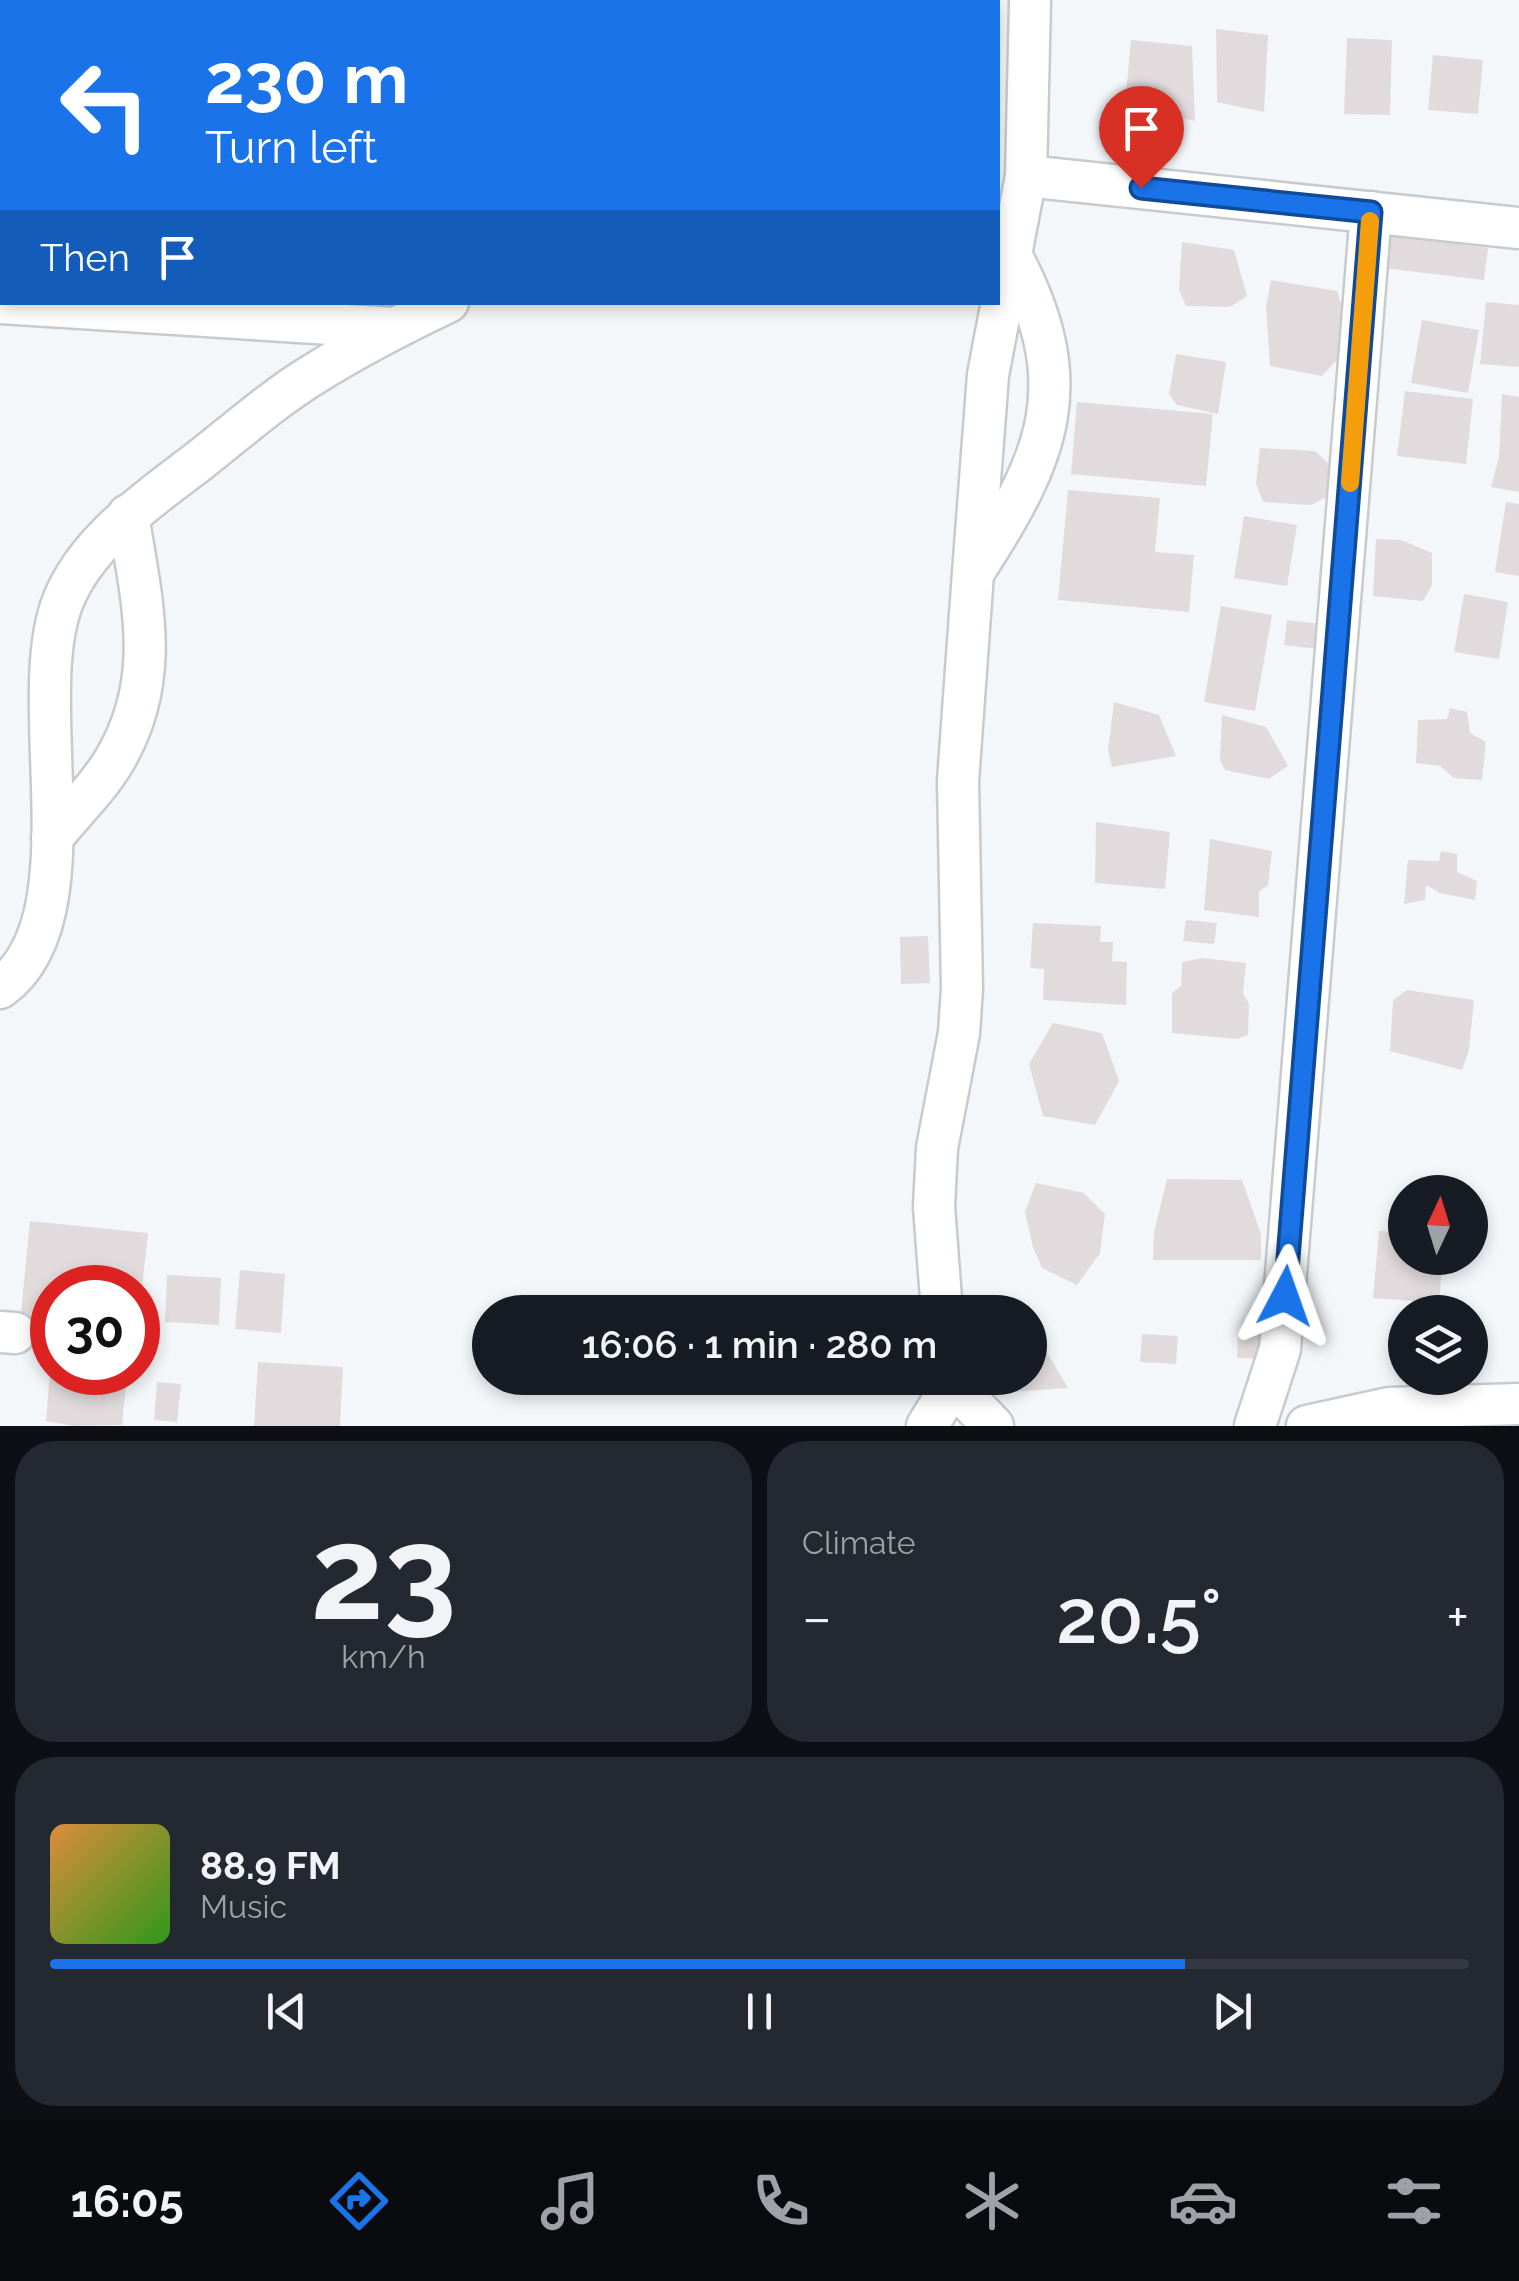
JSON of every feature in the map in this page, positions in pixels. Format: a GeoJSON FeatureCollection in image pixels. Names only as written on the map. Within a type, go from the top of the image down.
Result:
{"type":"FeatureCollection","features":[{"type":"Feature","properties":{"kind":"street"},"geometry":{"type":"LineString","coordinates":[[941,1295],[934,1207],[937,1148],[959,1033],[962,990],[958,781],[972,573],[988,375],[1011,255],[1012,187],[1030,0]]}},
{"type":"Feature","properties":{"kind":"street"},"geometry":{"type":"LineString","coordinates":[[1012,187],[1371,212],[1519,228]]}},
{"type":"Feature","properties":{"kind":"street"},"geometry":{"type":"LineString","coordinates":[[1255,1426],[1280,1349],[1371,212]]}},
{"type":"Feature","properties":{"kind":"street"},"geometry":{"type":"LineString","coordinates":[[972,573],[1029,479],[1044,438],[1050,398],[1037,303],[1011,255]]}},
{"type":"Feature","properties":{"kind":"street"},"geometry":{"type":"LineString","coordinates":[[32,305],[394,328]]}},
{"type":"Feature","properties":{"kind":"street"},"geometry":{"type":"LineString","coordinates":[[0,988],[37,942],[50,876],[52,838],[52,645],[63,600],[83,568],[128,515],[311,375],[442,305]]}},
{"type":"Feature","properties":{"kind":"street"},"geometry":{"type":"LineString","coordinates":[[52,838],[112,764],[130,732],[143,683],[148,652],[146,622],[128,515]]}},
{"type":"Feature","properties":{"kind":"street"},"geometry":{"type":"LineString","coordinates":[[927,1426],[945,1395]]}},
{"type":"Feature","properties":{"kind":"street"},"geometry":{"type":"LineString","coordinates":[[966,1395],[994,1426]]}},
{"type":"Feature","properties":{"kind":"street"},"geometry":{"type":"LineString","coordinates":[[1307,1426],[1389,1408],[1519,1404]]}},
{"type":"Feature","properties":{"kind":"building"},"geometry":{"type":"Polygon","coordinates":[[[1216,29],[1268,35],[1264,112],[1217,102],[1216,29]]]}},
{"type":"Feature","properties":{"kind":"building"},"geometry":{"type":"Polygon","coordinates":[[[1347,38],[1392,40],[1390,115],[1344,114],[1347,38]]]}},
{"type":"Feature","properties":{"kind":"building"},"geometry":{"type":"Polygon","coordinates":[[[1131,40],[1192,46],[1195,121],[1125,105],[1131,40]]]}},
{"type":"Feature","properties":{"kind":"building"},"geometry":{"type":"Polygon","coordinates":[[[1433,55],[1483,60],[1478,114],[1428,110],[1433,55]]]}},
{"type":"Feature","properties":{"kind":"building"},"geometry":{"type":"Polygon","coordinates":[[[1388,235],[1488,248],[1484,280],[1384,268],[1388,235]]]}},
{"type":"Feature","properties":{"kind":"building"},"geometry":{"type":"Polygon","coordinates":[[[1182,242],[1234,250],[1247,296],[1230,307],[1186,306],[1179,290],[1182,242]]]}},
{"type":"Feature","properties":{"kind":"building"},"geometry":{"type":"Polygon","coordinates":[[[1271,280],[1337,291],[1353,343],[1322,376],[1270,366],[1266,307],[1271,280]]]}},
{"type":"Feature","properties":{"kind":"building"},"geometry":{"type":"Polygon","coordinates":[[[1486,302],[1519,305],[1519,367],[1480,364],[1486,302]]]}},
{"type":"Feature","properties":{"kind":"building"},"geometry":{"type":"Polygon","coordinates":[[[1422,320],[1479,330],[1468,393],[1411,383],[1422,320]]]}},
{"type":"Feature","properties":{"kind":"building"},"geometry":{"type":"Polygon","coordinates":[[[1176,354],[1226,362],[1218,414],[1177,405],[1169,394],[1176,354]]]}},
{"type":"Feature","properties":{"kind":"building"},"geometry":{"type":"Polygon","coordinates":[[[1405,391],[1473,399],[1466,464],[1397,456],[1405,391]]]}},
{"type":"Feature","properties":{"kind":"building"},"geometry":{"type":"Polygon","coordinates":[[[1502,394],[1519,397],[1519,492],[1491,487],[1499,457],[1502,394]]]}},
{"type":"Feature","properties":{"kind":"building"},"geometry":{"type":"Polygon","coordinates":[[[1077,402],[1213,414],[1206,486],[1071,474],[1077,402]]]}},
{"type":"Feature","properties":{"kind":"building"},"geometry":{"type":"Polygon","coordinates":[[[1260,448],[1315,451],[1328,463],[1330,495],[1311,505],[1263,502],[1256,483],[1260,448]]]}},
{"type":"Feature","properties":{"kind":"building"},"geometry":{"type":"Polygon","coordinates":[[[1068,490],[1160,498],[1155,552],[1194,555],[1189,612],[1058,600],[1068,490]]]}},
{"type":"Feature","properties":{"kind":"building"},"geometry":{"type":"Polygon","coordinates":[[[1506,502],[1519,504],[1519,576],[1495,572],[1506,502]]]}},
{"type":"Feature","properties":{"kind":"building"},"geometry":{"type":"Polygon","coordinates":[[[1244,516],[1297,525],[1287,586],[1234,578],[1244,516]]]}},
{"type":"Feature","properties":{"kind":"building"},"geometry":{"type":"Polygon","coordinates":[[[1376,539],[1401,540],[1432,553],[1432,585],[1423,601],[1373,596],[1376,539]]]}},
{"type":"Feature","properties":{"kind":"building"},"geometry":{"type":"Polygon","coordinates":[[[1464,594],[1508,602],[1499,659],[1454,652],[1464,594]]]}},
{"type":"Feature","properties":{"kind":"building"},"geometry":{"type":"Polygon","coordinates":[[[1221,606],[1272,615],[1255,711],[1204,702],[1221,606]]]}},
{"type":"Feature","properties":{"kind":"building"},"geometry":{"type":"Polygon","coordinates":[[[1287,620],[1320,624],[1317,649],[1284,645],[1287,620]]]}},
{"type":"Feature","properties":{"kind":"building"},"geometry":{"type":"Polygon","coordinates":[[[1114,702],[1159,715],[1176,756],[1112,767],[1108,750],[1114,702]]]}},
{"type":"Feature","properties":{"kind":"building"},"geometry":{"type":"Polygon","coordinates":[[[1450,708],[1467,712],[1470,733],[1486,742],[1482,780],[1454,778],[1440,766],[1416,763],[1418,720],[1447,719],[1450,708]]]}},
{"type":"Feature","properties":{"kind":"building"},"geometry":{"type":"Polygon","coordinates":[[[1222,715],[1266,727],[1288,766],[1269,779],[1225,770],[1220,760],[1222,715]]]}},
{"type":"Feature","properties":{"kind":"building"},"geometry":{"type":"Polygon","coordinates":[[[1096,822],[1170,832],[1165,889],[1095,883],[1096,822]]]}},
{"type":"Feature","properties":{"kind":"building"},"geometry":{"type":"Polygon","coordinates":[[[1210,839],[1272,851],[1268,885],[1259,892],[1259,917],[1204,910],[1210,839]]]}},
{"type":"Feature","properties":{"kind":"building"},"geometry":{"type":"Polygon","coordinates":[[[1441,851],[1457,854],[1457,872],[1477,881],[1475,900],[1440,893],[1426,885],[1425,900],[1404,904],[1408,860],[1439,861],[1441,851]]]}},
{"type":"Feature","properties":{"kind":"building"},"geometry":{"type":"Polygon","coordinates":[[[1186,920],[1217,923],[1214,944],[1183,941],[1186,920]]]}},
{"type":"Feature","properties":{"kind":"building"},"geometry":{"type":"Polygon","coordinates":[[[1033,923],[1101,926],[1100,942],[1113,942],[1112,961],[1127,962],[1126,1005],[1043,1000],[1044,969],[1030,968],[1033,923]]]}},
{"type":"Feature","properties":{"kind":"building"},"geometry":{"type":"Polygon","coordinates":[[[928,936],[930,983],[901,984],[900,937],[928,936]]]}},
{"type":"Feature","properties":{"kind":"building"},"geometry":{"type":"Polygon","coordinates":[[[1202,958],[1246,963],[1243,993],[1249,1004],[1248,1035],[1237,1039],[1172,1033],[1172,993],[1181,986],[1182,962],[1202,958]]]}},
{"type":"Feature","properties":{"kind":"building"},"geometry":{"type":"Polygon","coordinates":[[[1407,990],[1474,1000],[1469,1050],[1462,1070],[1390,1051],[1393,1000],[1407,990]]]}},
{"type":"Feature","properties":{"kind":"building"},"geometry":{"type":"Polygon","coordinates":[[[1053,1023],[1102,1033],[1119,1081],[1095,1125],[1043,1116],[1029,1064],[1053,1023]]]}},
{"type":"Feature","properties":{"kind":"building"},"geometry":{"type":"Polygon","coordinates":[[[1167,1179],[1242,1180],[1261,1234],[1261,1260],[1153,1260],[1154,1232],[1167,1179]]]}},
{"type":"Feature","properties":{"kind":"building"},"geometry":{"type":"Polygon","coordinates":[[[1036,1183],[1084,1193],[1105,1214],[1100,1253],[1077,1285],[1042,1268],[1033,1247],[1025,1212],[1036,1183]]]}},
{"type":"Feature","properties":{"kind":"building"},"geometry":{"type":"Polygon","coordinates":[[[30,1221],[148,1233],[144,1265],[30,1265],[30,1324],[20,1323],[30,1221]]]}},
{"type":"Feature","properties":{"kind":"building"},"geometry":{"type":"Polygon","coordinates":[[[1379,1231],[1388,1232],[1388,1275],[1441,1275],[1440,1295],[1373,1298],[1379,1231]]]}},
{"type":"Feature","properties":{"kind":"building"},"geometry":{"type":"Polygon","coordinates":[[[240,1270],[285,1274],[281,1333],[235,1329],[240,1270]]]}},
{"type":"Feature","properties":{"kind":"building"},"geometry":{"type":"Polygon","coordinates":[[[167,1275],[221,1278],[219,1325],[165,1322],[167,1275]]]}},
{"type":"Feature","properties":{"kind":"building"},"geometry":{"type":"Polygon","coordinates":[[[1238,1331],[1279,1332],[1278,1359],[1237,1358],[1238,1331]]]}},
{"type":"Feature","properties":{"kind":"building"},"geometry":{"type":"Polygon","coordinates":[[[1142,1334],[1178,1336],[1176,1364],[1140,1362],[1142,1334]]]}},
{"type":"Feature","properties":{"kind":"building"},"geometry":{"type":"Polygon","coordinates":[[[1047,1352],[1068,1388],[1047,1389],[1047,1352]]]}},
{"type":"Feature","properties":{"kind":"building"},"geometry":{"type":"Polygon","coordinates":[[[258,1362],[343,1367],[340,1426],[254,1426],[258,1362]]]}},
{"type":"Feature","properties":{"kind":"building"},"geometry":{"type":"Polygon","coordinates":[[[160,1382],[181,1384],[177,1422],[154,1420],[160,1382]]]}},
{"type":"Feature","properties":{"kind":"building"},"geometry":{"type":"Polygon","coordinates":[[[48,1395],[125,1395],[122,1425],[74,1426],[46,1421],[48,1395]]]}},
{"type":"Feature","properties":{"kind":"slow traffic"},"geometry":{"type":"LineString","coordinates":[[1350,483],[1370,221]]}},
{"type":"Feature","properties":{"kind":"route"},"geometry":{"type":"LineString","coordinates":[[1141,188],[1371,212],[1285,1296]]}}]}
